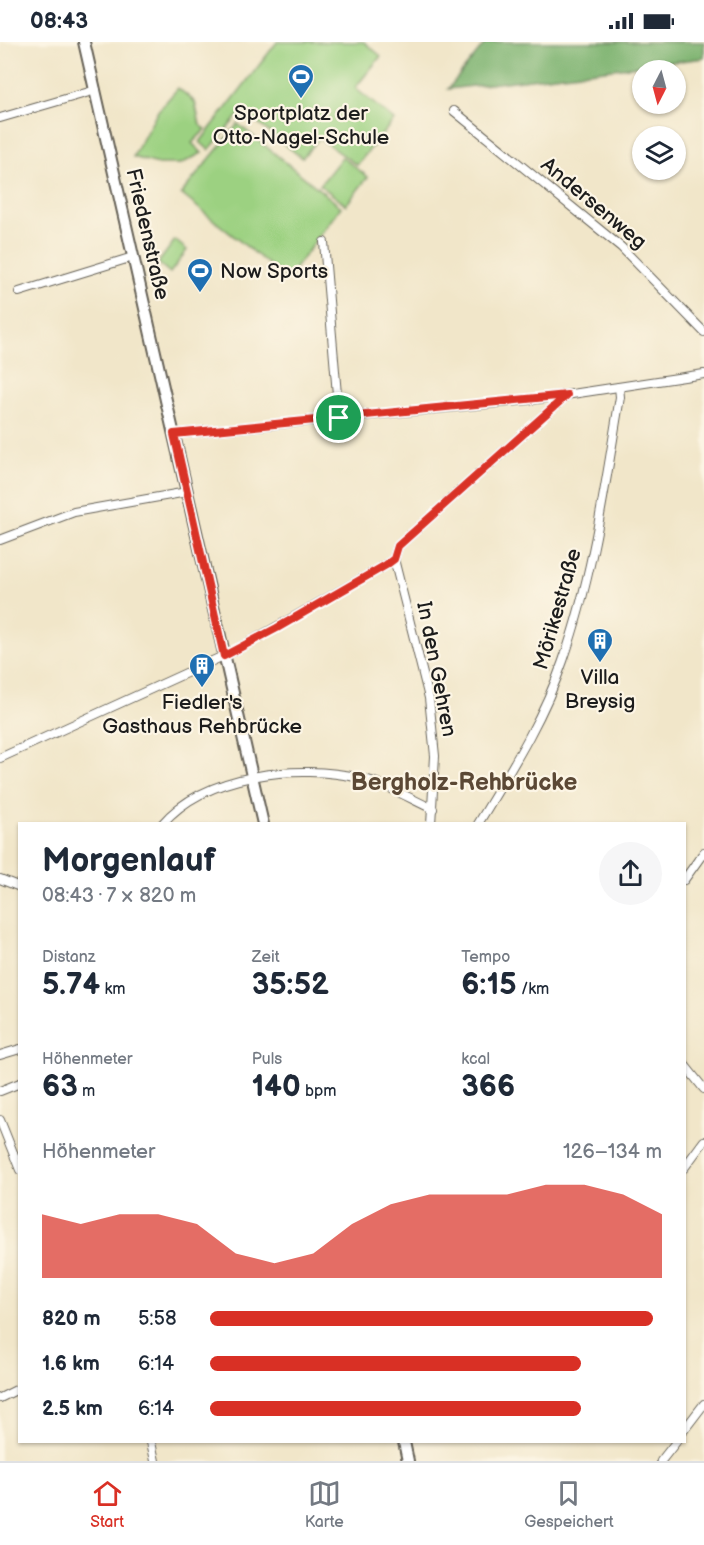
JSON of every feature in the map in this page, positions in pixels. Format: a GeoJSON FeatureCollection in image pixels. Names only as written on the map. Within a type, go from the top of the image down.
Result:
{"type":"FeatureCollection","features":[{"type":"Feature","properties":{"kind":"main road","name":"Friedenstraße"},"geometry":{"type":"LineString","coordinates":[[84,42],[263,822]]}},
{"type":"Feature","properties":{"kind":"main road"},"geometry":{"type":"LineString","coordinates":[[404,1443],[408,1461]]}},
{"type":"Feature","properties":{"kind":"street"},"geometry":{"type":"LineString","coordinates":[[0,118],[96,90]]}},
{"type":"Feature","properties":{"kind":"street","name":"Andersenweg"},"geometry":{"type":"LineString","coordinates":[[454,111],[621,247],[704,332]]}},
{"type":"Feature","properties":{"kind":"street"},"geometry":{"type":"LineString","coordinates":[[324,242],[339,418]]}},
{"type":"Feature","properties":{"kind":"street"},"geometry":{"type":"LineString","coordinates":[[19,292],[133,257]]}},
{"type":"Feature","properties":{"kind":"street"},"geometry":{"type":"LineString","coordinates":[[174,434],[567,395],[704,374]]}},
{"type":"Feature","properties":{"kind":"street","name":"Mörikestraße"},"geometry":{"type":"LineString","coordinates":[[479,822],[543,711],[584,597],[620,397],[619,387]]}},
{"type":"Feature","properties":{"kind":"street"},"geometry":{"type":"LineString","coordinates":[[0,758],[224,656],[277,628],[394,559],[398,546],[567,395]]}},
{"type":"Feature","properties":{"kind":"street"},"geometry":{"type":"LineString","coordinates":[[0,540],[74,512],[187,492]]}},
{"type":"Feature","properties":{"kind":"street","name":"In den Gehren"},"geometry":{"type":"LineString","coordinates":[[394,559],[429,698],[434,740],[432,822]]}},
{"type":"Feature","properties":{"kind":"street"},"geometry":{"type":"LineString","coordinates":[[164,822],[175,809],[224,783],[301,773],[361,778],[385,786],[433,809]]}},
{"type":"Feature","properties":{"kind":"street"},"geometry":{"type":"LineString","coordinates":[[686,877],[704,852]]}},
{"type":"Feature","properties":{"kind":"street"},"geometry":{"type":"LineString","coordinates":[[0,879],[18,886]]}},
{"type":"Feature","properties":{"kind":"street"},"geometry":{"type":"LineString","coordinates":[[0,1055],[18,1050]]}},
{"type":"Feature","properties":{"kind":"street"},"geometry":{"type":"LineString","coordinates":[[686,1066],[704,1089]]}},
{"type":"Feature","properties":{"kind":"street"},"geometry":{"type":"LineString","coordinates":[[0,1090],[18,1084]]}},
{"type":"Feature","properties":{"kind":"street"},"geometry":{"type":"LineString","coordinates":[[0,1120],[18,1165]]}},
{"type":"Feature","properties":{"kind":"street"},"geometry":{"type":"LineString","coordinates":[[686,1165],[704,1141]]}},
{"type":"Feature","properties":{"kind":"street"},"geometry":{"type":"LineString","coordinates":[[0,1398],[18,1389]]}},
{"type":"Feature","properties":{"kind":"street"},"geometry":{"type":"LineString","coordinates":[[686,1427],[704,1404]]}},
{"type":"Feature","properties":{"kind":"street"},"geometry":{"type":"LineString","coordinates":[[151,1443],[155,1461]]}},
{"type":"Feature","properties":{"kind":"street"},"geometry":{"type":"LineString","coordinates":[[661,1461],[675,1443]]}},
{"type":"Feature","properties":{"kind":"green space","name":"Sportplatz der Otto-Nagel-Schule"},"geometry":{"type":"Polygon","coordinates":[[[277,42],[364,42],[381,56],[355,88],[394,120],[357,165],[319,138],[302,158],[242,111],[209,150],[200,142],[277,42]]]}},
{"type":"Feature","properties":{"kind":"green space"},"geometry":{"type":"Polygon","coordinates":[[[486,42],[704,42],[704,58],[632,60],[632,67],[448,89],[486,42]]]}},
{"type":"Feature","properties":{"kind":"green space"},"geometry":{"type":"Polygon","coordinates":[[[178,88],[195,102],[200,125],[206,129],[192,143],[202,153],[181,164],[158,164],[133,157],[158,111],[178,88]]]}},
{"type":"Feature","properties":{"kind":"green space"},"geometry":{"type":"Polygon","coordinates":[[[238,124],[341,207],[287,279],[181,194],[238,124]]]}},
{"type":"Feature","properties":{"kind":"green space"},"geometry":{"type":"Polygon","coordinates":[[[342,157],[368,177],[346,205],[320,185],[342,157]]]}},
{"type":"Feature","properties":{"kind":"green space"},"geometry":{"type":"Polygon","coordinates":[[[175,240],[187,250],[170,273],[158,263],[175,240]]]}},
{"type":"Feature","properties":{"kind":"place","name":"Sportplatz der Otto-Nagel-Schule"},"geometry":{"type":"Point","coordinates":[301,100]}},
{"type":"Feature","properties":{"kind":"place","name":"Now Sports"},"geometry":{"type":"Point","coordinates":[200,294]}},
{"type":"Feature","properties":{"kind":"place","name":"Villa Breysig"},"geometry":{"type":"Point","coordinates":[600,664]}},
{"type":"Feature","properties":{"kind":"place","name":"Fiedler's Gasthaus Rehbrücke"},"geometry":{"type":"Point","coordinates":[202,689]}},
{"type":"Feature","properties":{"kind":"district","name":"Bergholz-Rehbrücke"},"geometry":{"type":"Point","coordinates":[464,782]}},
{"type":"Feature","properties":{"kind":"route"},"geometry":{"type":"LineString","coordinates":[[567,395],[398,546],[394,559],[277,628],[224,656],[174,434],[339,418],[567,395]]}}]}
